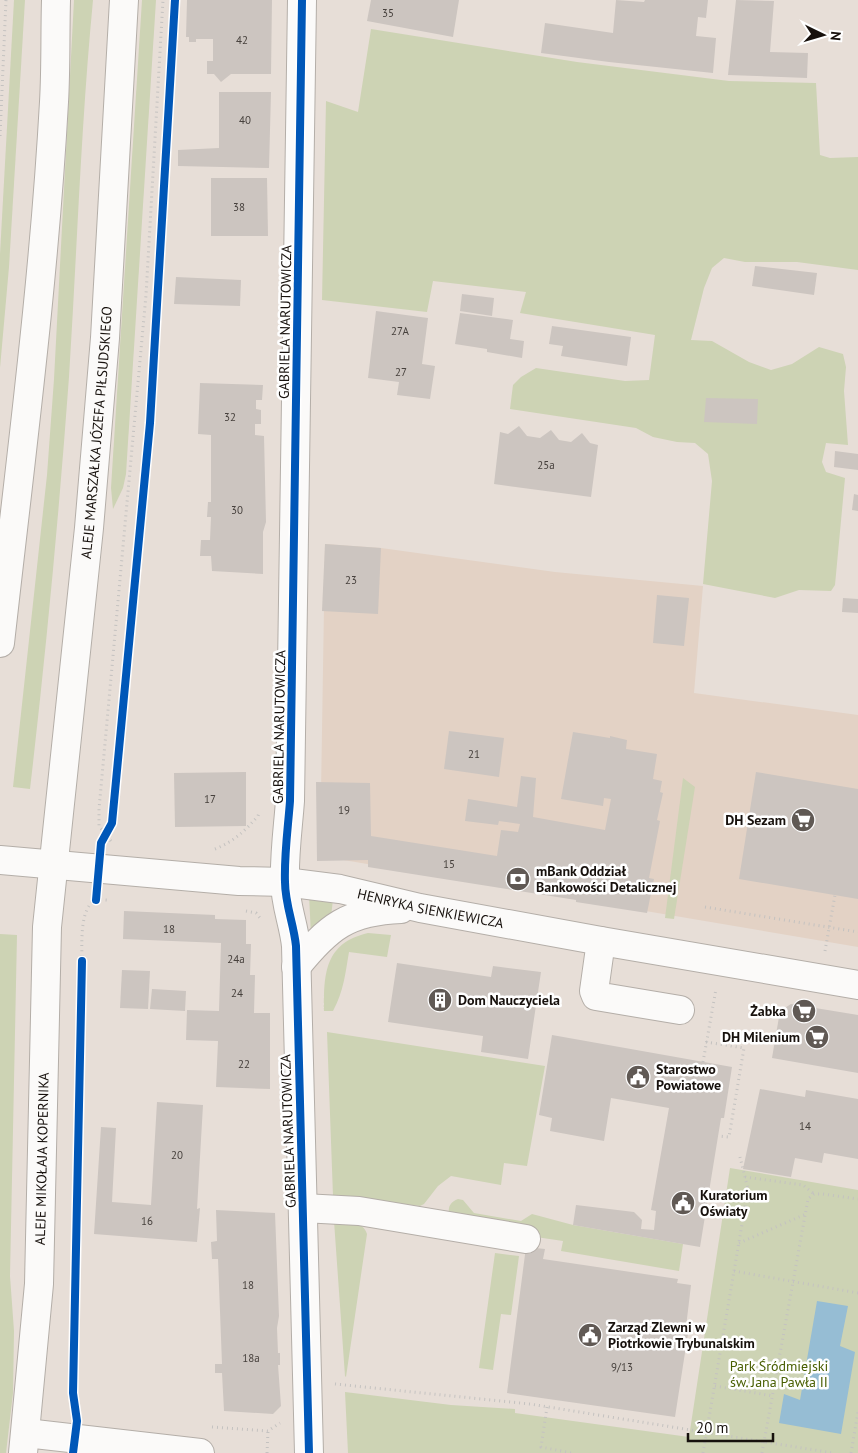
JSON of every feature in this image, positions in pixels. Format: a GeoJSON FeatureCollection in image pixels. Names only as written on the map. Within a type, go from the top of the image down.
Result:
{"type":"FeatureCollection","features":[{"type":"Feature","properties":{"kind":"street"},"geometry":{"type":"LineString","coordinates":[[0,643],[34,343],[46,215],[54,100],[56,0]]}},
{"type":"Feature","properties":{"kind":"street","name":"ALEJE MARSZAŁKA JÓZEFA PIŁSUDSKIEGO"},"geometry":{"type":"LineString","coordinates":[[54,865],[88,538],[104,357],[124,0]]}},
{"type":"Feature","properties":{"kind":"street","name":"GABRIELA NARUTOWICZA"},"geometry":{"type":"LineString","coordinates":[[302,0],[290,801],[285,882],[287,904],[295,938],[310,1453]]}},
{"type":"Feature","properties":{"kind":"street","name":"HENRYKA SIENKIEWICZA"},"geometry":{"type":"LineString","coordinates":[[0,860],[239,881],[285,882],[340,889],[420,908],[858,985]]}},
{"type":"Feature","properties":{"kind":"street","name":"ALEJE MIKOŁAJA KOPERNIKA"},"geometry":{"type":"LineString","coordinates":[[25,1443],[39,1284],[47,927],[54,865]]}},
{"type":"Feature","properties":{"kind":"street"},"geometry":{"type":"LineString","coordinates":[[296,967],[327,932],[347,920],[360,915],[383,911],[420,908]]}},
{"type":"Feature","properties":{"kind":"street"},"geometry":{"type":"LineString","coordinates":[[601,941],[594,991],[596,996],[680,1010]]}},
{"type":"Feature","properties":{"kind":"street"},"geometry":{"type":"LineString","coordinates":[[303,1208],[360,1211],[526,1239]]}},
{"type":"Feature","properties":{"kind":"street"},"geometry":{"type":"LineString","coordinates":[[25,1443],[200,1453]]}},
{"type":"Feature","properties":{"kind":"path"},"geometry":{"type":"LineString","coordinates":[[0,136],[6,0]]}},
{"type":"Feature","properties":{"kind":"path"},"geometry":{"type":"LineString","coordinates":[[82,960],[84,917],[90,905],[96,900],[115,841],[110,840],[99,826],[99,809],[146,295],[163,0]]}},
{"type":"Feature","properties":{"kind":"path"},"geometry":{"type":"LineString","coordinates":[[212,850],[226,845],[241,834],[258,816],[264,801],[290,801]]}},
{"type":"Feature","properties":{"kind":"path"},"geometry":{"type":"LineString","coordinates":[[96,900],[109,900],[101,843],[112,823]]}},
{"type":"Feature","properties":{"kind":"path"},"geometry":{"type":"LineString","coordinates":[[825,953],[834,895]]}},
{"type":"Feature","properties":{"kind":"path"},"geometry":{"type":"LineString","coordinates":[[705,907],[858,932]]}},
{"type":"Feature","properties":{"kind":"path"},"geometry":{"type":"LineString","coordinates":[[245,911],[256,914],[265,923]]}},
{"type":"Feature","properties":{"kind":"path"},"geometry":{"type":"LineString","coordinates":[[703,1062],[717,983]]}},
{"type":"Feature","properties":{"kind":"path"},"geometry":{"type":"LineString","coordinates":[[706,1042],[744,1048],[729,1137],[718,1136]]}},
{"type":"Feature","properties":{"kind":"path"},"geometry":{"type":"LineString","coordinates":[[703,1453],[748,1189],[740,1157]]}},
{"type":"Feature","properties":{"kind":"path"},"geometry":{"type":"LineString","coordinates":[[745,1177],[804,1185],[814,1194]]}},
{"type":"Feature","properties":{"kind":"path"},"geometry":{"type":"LineString","coordinates":[[762,1453],[808,1199],[814,1194],[823,1194],[858,1199]]}},
{"type":"Feature","properties":{"kind":"path"},"geometry":{"type":"LineString","coordinates":[[739,1243],[806,1214]]}},
{"type":"Feature","properties":{"kind":"path"},"geometry":{"type":"LineString","coordinates":[[734,1271],[858,1293]]}},
{"type":"Feature","properties":{"kind":"path"},"geometry":{"type":"LineString","coordinates":[[327,1383],[547,1407],[833,1453]]}},
{"type":"Feature","properties":{"kind":"path"},"geometry":{"type":"LineString","coordinates":[[715,1386],[773,1396]]}},
{"type":"Feature","properties":{"kind":"path"},"geometry":{"type":"LineString","coordinates":[[547,1407],[541,1448],[571,1453]]}},
{"type":"Feature","properties":{"kind":"path"},"geometry":{"type":"LineString","coordinates":[[851,1453],[858,1412]]}},
{"type":"Feature","properties":{"kind":"path"},"geometry":{"type":"LineString","coordinates":[[206,1426],[268,1431],[279,1425],[281,1420]]}},
{"type":"Feature","properties":{"kind":"path"},"geometry":{"type":"LineString","coordinates":[[267,1453],[268,1431]]}},
{"type":"Feature","properties":{"kind":"shaded area"},"geometry":{"type":"Polygon","coordinates":[[[325,544],[381,548],[555,572],[703,586],[694,693],[858,715],[858,947],[320,856],[325,544]]]}},
{"type":"Feature","properties":{"kind":"green space"},"geometry":{"type":"Polygon","coordinates":[[[14,0],[25,0],[9,267],[0,368],[0,254],[14,0]]]}},
{"type":"Feature","properties":{"kind":"green space"},"geometry":{"type":"Polygon","coordinates":[[[74,0],[93,0],[82,141],[65,428],[47,635],[30,789],[13,787],[47,475],[54,379],[74,0]]]}},
{"type":"Feature","properties":{"kind":"green space"},"geometry":{"type":"Polygon","coordinates":[[[142,0],[156,0],[126,474],[123,488],[113,509],[111,488],[142,0]]]}},
{"type":"Feature","properties":{"kind":"green space"},"geometry":{"type":"Polygon","coordinates":[[[371,29],[577,62],[729,81],[816,83],[820,155],[830,158],[858,157],[858,270],[797,262],[745,262],[724,258],[712,268],[704,288],[691,340],[712,341],[749,362],[771,370],[792,364],[819,347],[843,354],[846,367],[844,391],[848,445],[826,443],[822,462],[826,472],[845,478],[835,585],[831,591],[799,590],[775,598],[703,584],[712,481],[708,454],[695,443],[677,442],[653,437],[636,428],[510,409],[513,385],[521,377],[536,368],[625,381],[649,380],[655,335],[520,313],[526,292],[433,281],[427,312],[322,300],[326,101],[358,112],[371,29]]]}},
{"type":"Feature","properties":{"kind":"green space"},"geometry":{"type":"Polygon","coordinates":[[[683,778],[695,787],[674,919],[665,918],[683,778]]]}},
{"type":"Feature","properties":{"kind":"green space"},"geometry":{"type":"Polygon","coordinates":[[[309,895],[333,899],[331,917],[311,935],[309,895]]]}},
{"type":"Feature","properties":{"kind":"green space"},"geometry":{"type":"Polygon","coordinates":[[[368,933],[391,935],[387,957],[349,952],[340,996],[333,1011],[324,1011],[326,973],[329,962],[343,944],[368,933]]]}},
{"type":"Feature","properties":{"kind":"green space"},"geometry":{"type":"Polygon","coordinates":[[[0,934],[17,935],[10,1276],[14,1331],[13,1393],[6,1453],[0,1453],[0,934]]]}},
{"type":"Feature","properties":{"kind":"green space"},"geometry":{"type":"Polygon","coordinates":[[[327,1032],[545,1066],[527,1166],[504,1163],[501,1185],[451,1176],[438,1186],[424,1204],[420,1206],[333,1196],[327,1032]]]}},
{"type":"Feature","properties":{"kind":"green space","name":"Park Śródmiejski św. Jana Pawła II"},"geometry":{"type":"Polygon","coordinates":[[[730,1168],[858,1190],[858,1453],[348,1453],[345,1392],[451,1405],[515,1409],[515,1413],[689,1437],[730,1168]]]}},
{"type":"Feature","properties":{"kind":"green space"},"geometry":{"type":"Polygon","coordinates":[[[458,1199],[463,1200],[474,1213],[521,1221],[532,1214],[573,1225],[683,1244],[679,1271],[561,1251],[563,1241],[509,1233],[449,1214],[450,1205],[458,1199]]]}},
{"type":"Feature","properties":{"kind":"green space"},"geometry":{"type":"Polygon","coordinates":[[[334,1221],[358,1224],[362,1226],[367,1234],[346,1377],[345,1376],[334,1221]]]}},
{"type":"Feature","properties":{"kind":"green space"},"geometry":{"type":"Polygon","coordinates":[[[495,1253],[519,1256],[511,1315],[501,1314],[493,1370],[479,1368],[495,1253]]]}},
{"type":"Feature","properties":{"kind":"water"},"geometry":{"type":"Polygon","coordinates":[[[817,1301],[848,1306],[840,1346],[855,1352],[841,1434],[779,1423],[784,1394],[800,1400],[817,1301]]]}},
{"type":"Feature","properties":{"kind":"building"},"geometry":{"type":"Polygon","coordinates":[[[187,0],[272,0],[271,74],[231,74],[221,82],[214,74],[207,74],[207,61],[213,61],[213,39],[196,39],[196,42],[189,42],[189,37],[186,37],[187,0]]]}},
{"type":"Feature","properties":{"kind":"building"},"geometry":{"type":"Polygon","coordinates":[[[371,0],[459,0],[453,37],[367,21],[371,0]]]}},
{"type":"Feature","properties":{"kind":"building"},"geometry":{"type":"Polygon","coordinates":[[[616,0],[644,2],[645,0],[708,0],[706,18],[698,17],[696,36],[716,38],[713,73],[541,53],[545,23],[613,33],[616,0]]]}},
{"type":"Feature","properties":{"kind":"building"},"geometry":{"type":"Polygon","coordinates":[[[736,0],[774,1],[770,52],[808,53],[807,78],[728,75],[736,0]]]}},
{"type":"Feature","properties":{"kind":"building"},"geometry":{"type":"Polygon","coordinates":[[[219,92],[271,92],[269,168],[178,166],[178,150],[219,148],[219,92]]]}},
{"type":"Feature","properties":{"kind":"building"},"geometry":{"type":"Polygon","coordinates":[[[211,178],[267,178],[268,236],[211,236],[211,178]]]}},
{"type":"Feature","properties":{"kind":"building"},"geometry":{"type":"Polygon","coordinates":[[[755,266],[817,273],[814,295],[752,286],[755,266]]]}},
{"type":"Feature","properties":{"kind":"building"},"geometry":{"type":"Polygon","coordinates":[[[176,277],[241,280],[240,306],[174,304],[176,277]]]}},
{"type":"Feature","properties":{"kind":"building"},"geometry":{"type":"Polygon","coordinates":[[[462,294],[494,298],[492,316],[460,311],[462,294]]]}},
{"type":"Feature","properties":{"kind":"building"},"geometry":{"type":"Polygon","coordinates":[[[376,311],[428,318],[422,364],[435,366],[430,399],[397,395],[399,382],[368,378],[376,311]]]}},
{"type":"Feature","properties":{"kind":"building"},"geometry":{"type":"Polygon","coordinates":[[[460,313],[513,320],[510,339],[524,341],[522,358],[487,352],[487,349],[455,344],[460,313]]]}},
{"type":"Feature","properties":{"kind":"building"},"geometry":{"type":"Polygon","coordinates":[[[552,326],[631,337],[627,366],[561,356],[563,346],[549,344],[552,326]]]}},
{"type":"Feature","properties":{"kind":"building"},"geometry":{"type":"Polygon","coordinates":[[[200,383],[263,385],[262,400],[256,400],[256,409],[261,410],[261,424],[255,424],[255,435],[264,436],[266,522],[263,532],[263,574],[212,571],[211,556],[200,556],[201,540],[210,540],[211,517],[207,517],[208,502],[211,502],[211,435],[198,434],[200,383]]]}},
{"type":"Feature","properties":{"kind":"building"},"geometry":{"type":"Polygon","coordinates":[[[706,398],[758,399],[757,424],[704,422],[706,398]]]}},
{"type":"Feature","properties":{"kind":"building"},"geometry":{"type":"Polygon","coordinates":[[[519,426],[527,436],[540,438],[551,430],[559,440],[571,442],[582,433],[590,443],[598,445],[591,497],[494,484],[500,432],[508,434],[519,426]]]}},
{"type":"Feature","properties":{"kind":"building"},"geometry":{"type":"Polygon","coordinates":[[[835,451],[858,454],[858,470],[834,467],[835,451]]]}},
{"type":"Feature","properties":{"kind":"building"},"geometry":{"type":"Polygon","coordinates":[[[854,494],[858,495],[858,511],[852,510],[854,494]]]}},
{"type":"Feature","properties":{"kind":"building"},"geometry":{"type":"Polygon","coordinates":[[[325,544],[381,548],[378,614],[322,611],[325,544]]]}},
{"type":"Feature","properties":{"kind":"building"},"geometry":{"type":"Polygon","coordinates":[[[657,595],[689,598],[684,646],[653,643],[657,595]]]}},
{"type":"Feature","properties":{"kind":"building"},"geometry":{"type":"Polygon","coordinates":[[[843,598],[858,599],[858,613],[842,612],[843,598]]]}},
{"type":"Feature","properties":{"kind":"building"},"geometry":{"type":"Polygon","coordinates":[[[449,731],[504,738],[499,777],[444,769],[449,731]]]}},
{"type":"Feature","properties":{"kind":"building"},"geometry":{"type":"Polygon","coordinates":[[[573,732],[627,740],[626,749],[657,754],[653,779],[662,781],[660,792],[663,793],[657,820],[660,821],[649,878],[654,879],[647,913],[368,867],[368,860],[317,861],[316,782],[370,783],[371,836],[497,856],[501,830],[518,832],[520,824],[499,821],[498,825],[465,821],[468,799],[517,807],[521,776],[536,778],[533,817],[605,830],[611,799],[604,798],[603,806],[561,799],[573,732]]]}},
{"type":"Feature","properties":{"kind":"building"},"geometry":{"type":"Polygon","coordinates":[[[246,772],[246,826],[175,827],[174,773],[246,772]]]}},
{"type":"Feature","properties":{"kind":"building","name":"DH Sezam"},"geometry":{"type":"Polygon","coordinates":[[[756,772],[858,789],[858,899],[739,879],[756,772]]]}},
{"type":"Feature","properties":{"kind":"building"},"geometry":{"type":"Polygon","coordinates":[[[124,911],[215,915],[215,919],[246,920],[246,944],[251,944],[250,975],[255,975],[254,1013],[270,1013],[270,1089],[216,1087],[218,1041],[186,1040],[187,1010],[219,1011],[221,943],[123,939],[124,911]]]}},
{"type":"Feature","properties":{"kind":"building"},"geometry":{"type":"Polygon","coordinates":[[[397,963],[491,977],[493,966],[541,972],[528,1059],[481,1052],[483,1036],[388,1022],[397,963]]]}},
{"type":"Feature","properties":{"kind":"building"},"geometry":{"type":"Polygon","coordinates":[[[122,970],[150,971],[148,1009],[120,1008],[122,970]]]}},
{"type":"Feature","properties":{"kind":"building"},"geometry":{"type":"Polygon","coordinates":[[[152,989],[186,991],[185,1011],[150,1009],[152,989]]]}},
{"type":"Feature","properties":{"kind":"building","name":"DH Milenium"},"geometry":{"type":"Polygon","coordinates":[[[791,1004],[858,1015],[858,1073],[772,1058],[780,1011],[791,1004]]]}},
{"type":"Feature","properties":{"kind":"building"},"geometry":{"type":"Polygon","coordinates":[[[552,1035],[732,1067],[724,1118],[721,1118],[700,1247],[573,1225],[576,1205],[634,1212],[642,1220],[641,1229],[654,1230],[656,1211],[651,1210],[669,1108],[611,1098],[604,1141],[550,1131],[552,1118],[539,1115],[552,1035]]]}},
{"type":"Feature","properties":{"kind":"building"},"geometry":{"type":"Polygon","coordinates":[[[760,1089],[805,1097],[806,1090],[858,1099],[858,1159],[824,1153],[822,1163],[795,1158],[791,1177],[743,1169],[760,1089]]]}},
{"type":"Feature","properties":{"kind":"building"},"geometry":{"type":"Polygon","coordinates":[[[157,1102],[203,1105],[197,1209],[200,1208],[197,1242],[94,1234],[101,1127],[116,1128],[112,1202],[151,1205],[157,1102]]]}},
{"type":"Feature","properties":{"kind":"building"},"geometry":{"type":"Polygon","coordinates":[[[216,1210],[275,1213],[279,1316],[277,1328],[278,1353],[280,1353],[280,1365],[278,1365],[281,1406],[273,1414],[224,1411],[222,1373],[215,1373],[215,1364],[222,1364],[218,1259],[212,1259],[211,1242],[217,1241],[216,1210]]]}},
{"type":"Feature","properties":{"kind":"building"},"geometry":{"type":"Polygon","coordinates":[[[526,1247],[545,1249],[543,1259],[678,1279],[677,1283],[691,1285],[686,1327],[689,1327],[675,1417],[507,1393],[526,1247]]]}},
{"type":"Feature","properties":{"kind":"cycle path"},"geometry":{"type":"LineString","coordinates":[[96,900],[101,843],[112,823],[150,423],[175,0]]}},
{"type":"Feature","properties":{"kind":"cycle path"},"geometry":{"type":"LineString","coordinates":[[302,0],[290,801],[285,890],[296,946],[309,1453]]}},
{"type":"Feature","properties":{"kind":"cycle path"},"geometry":{"type":"LineString","coordinates":[[73,1453],[77,1421],[73,1393],[82,961]]}},
{"type":"Feature","properties":{"kind":"place","name":"DH Sezam"},"geometry":{"type":"Point","coordinates":[803,820]}},
{"type":"Feature","properties":{"kind":"place","name":"mBank Oddział Bankowości Detalicznej"},"geometry":{"type":"Point","coordinates":[518,879]}},
{"type":"Feature","properties":{"kind":"place","name":"Dom Nauczyciela"},"geometry":{"type":"Point","coordinates":[440,1000]}},
{"type":"Feature","properties":{"kind":"place","name":"Żabka"},"geometry":{"type":"Point","coordinates":[804,1011]}},
{"type":"Feature","properties":{"kind":"place","name":"DH Milenium"},"geometry":{"type":"Point","coordinates":[817,1037]}},
{"type":"Feature","properties":{"kind":"place","name":"Starostwo Powiatowe"},"geometry":{"type":"Point","coordinates":[638,1077]}},
{"type":"Feature","properties":{"kind":"place","name":"Kuratorium Oświaty"},"geometry":{"type":"Point","coordinates":[683,1203]}},
{"type":"Feature","properties":{"kind":"place","name":"Zarząd Zlewni w Piotrkowie Trybunalskim"},"geometry":{"type":"Point","coordinates":[590,1335]}}]}
